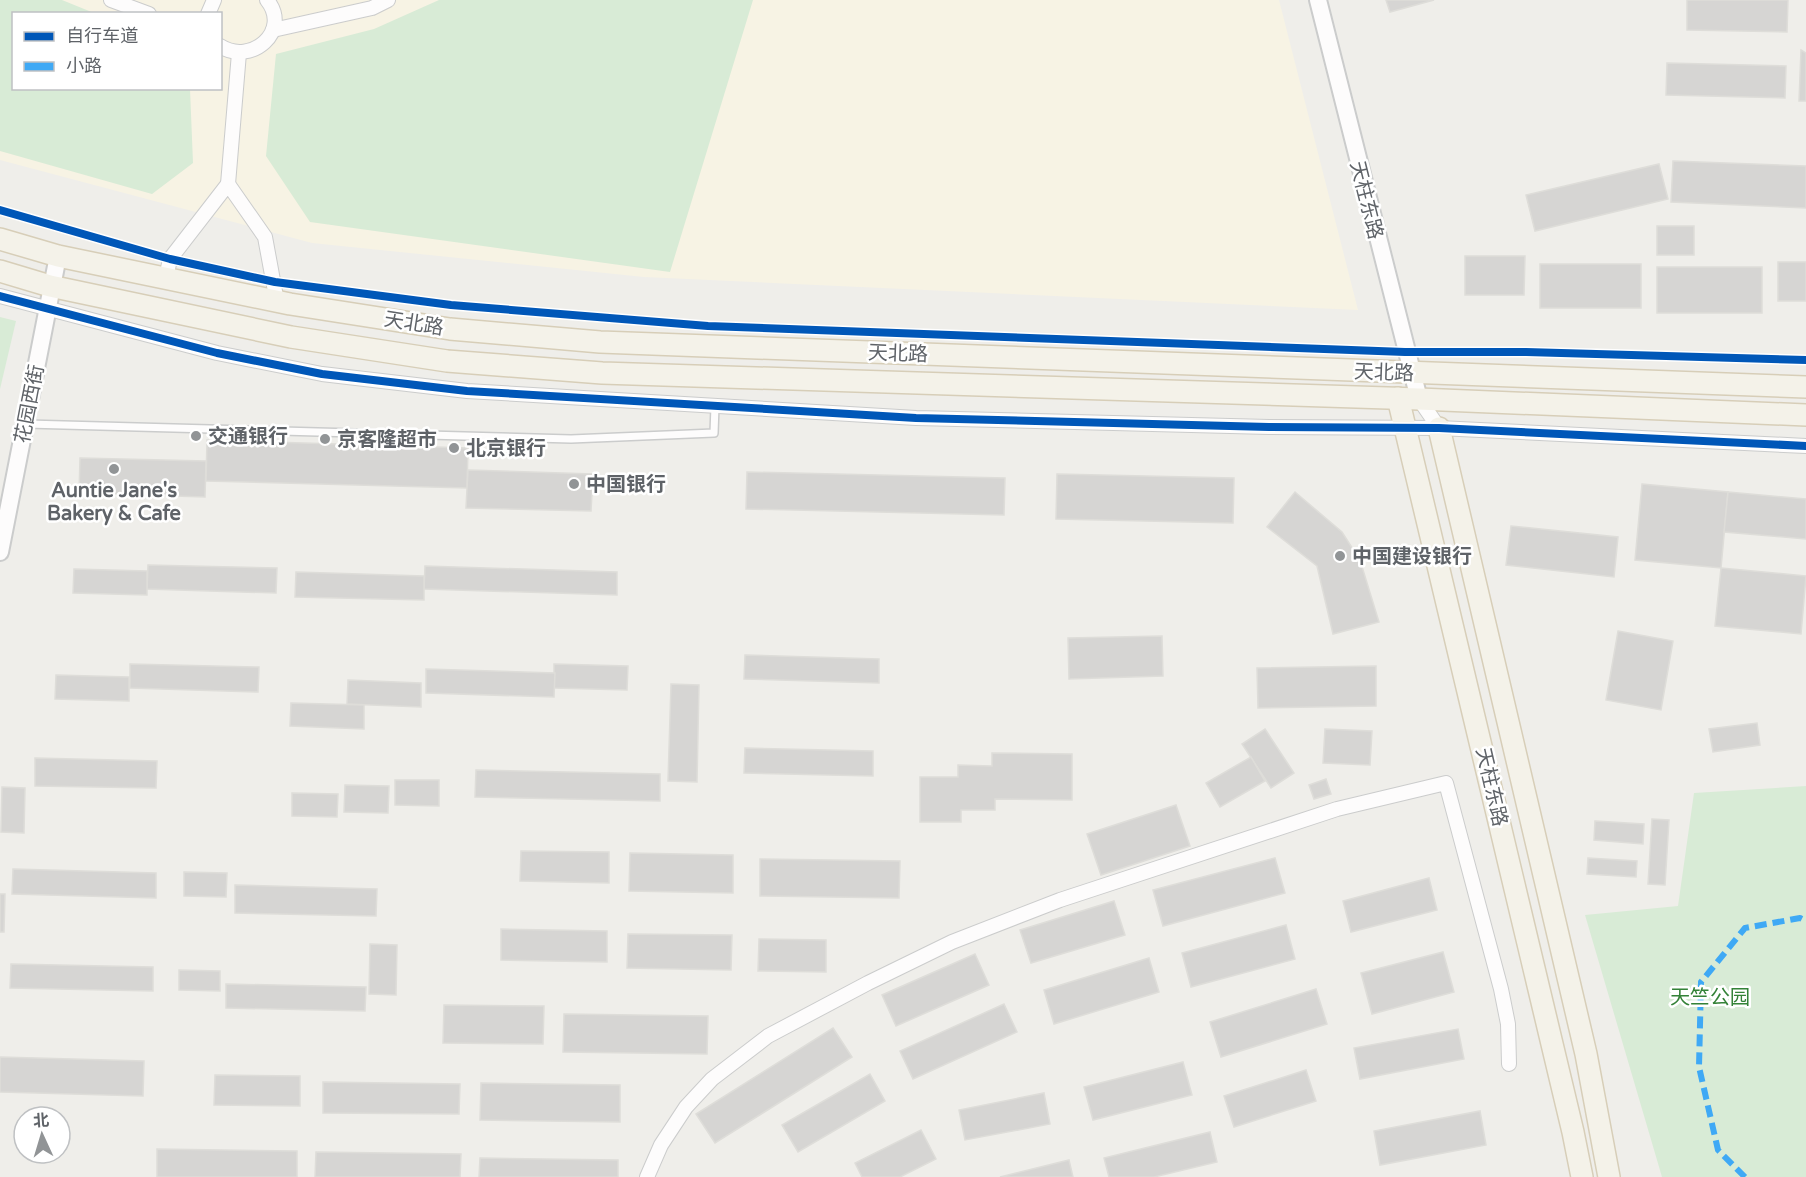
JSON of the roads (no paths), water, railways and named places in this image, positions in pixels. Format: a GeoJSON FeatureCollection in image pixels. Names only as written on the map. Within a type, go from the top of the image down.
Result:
{"type":"FeatureCollection","features":[{"type":"Feature","properties":{"kind":"main road","name":"天北路"},"geometry":{"type":"LineString","coordinates":[[0,239],[58,256],[277,302],[450,329],[600,342],[1806,387]]}},
{"type":"Feature","properties":{"kind":"main road","name":"天北路"},"geometry":{"type":"LineString","coordinates":[[0,271],[51,286],[291,336],[447,361],[602,373],[1408,399],[1806,415]]}},
{"type":"Feature","properties":{"kind":"main road","name":"天柱东路"},"geometry":{"type":"LineString","coordinates":[[1408,399],[1406,428],[1582,1177]]}},
{"type":"Feature","properties":{"kind":"main road","name":"天柱东路"},"geometry":{"type":"LineString","coordinates":[[1439,428],[1586,1053],[1609,1177]]}},
{"type":"Feature","properties":{"kind":"street"},"geometry":{"type":"LineString","coordinates":[[111,0],[144,12]]}},
{"type":"Feature","properties":{"kind":"street"},"geometry":{"type":"LineString","coordinates":[[222,47],[238,53],[261,46],[273,30],[274,16],[267,0]]}},
{"type":"Feature","properties":{"kind":"street"},"geometry":{"type":"LineString","coordinates":[[273,30],[372,8],[388,0]]}},
{"type":"Feature","properties":{"kind":"street","name":"天柱东路"},"geometry":{"type":"LineString","coordinates":[[1318,0],[1402,341],[1412,373],[1408,399]]}},
{"type":"Feature","properties":{"kind":"street"},"geometry":{"type":"LineString","coordinates":[[166,278],[170,259],[228,184],[238,53]]}},
{"type":"Feature","properties":{"kind":"street"},"geometry":{"type":"LineString","coordinates":[[228,184],[265,237],[277,302]]}},
{"type":"Feature","properties":{"kind":"street","name":"花园西街"},"geometry":{"type":"LineString","coordinates":[[0,552],[58,256]]}},
{"type":"Feature","properties":{"kind":"street"},"geometry":{"type":"LineString","coordinates":[[0,296],[217,353],[322,374],[467,391],[916,418],[1077,423],[1439,428],[1806,446]]}},
{"type":"Feature","properties":{"kind":"street"},"geometry":{"type":"LineString","coordinates":[[1408,399],[1439,428]]}},
{"type":"Feature","properties":{"kind":"street"},"geometry":{"type":"LineString","coordinates":[[647,1177],[661,1145],[686,1107],[712,1079],[768,1036],[878,978],[952,942],[1060,900],[1337,809],[1446,783],[1501,989],[1508,1024],[1509,1064]]}},
{"type":"Feature","properties":{"kind":"lane"},"geometry":{"type":"LineString","coordinates":[[25,424],[571,439],[714,433],[715,406]]}},
{"type":"Feature","properties":{"kind":"place","name":"交通银行"},"geometry":{"type":"Point","coordinates":[196,436]}},
{"type":"Feature","properties":{"kind":"place","name":"京客隆超市"},"geometry":{"type":"Point","coordinates":[325,439]}},
{"type":"Feature","properties":{"kind":"place","name":"北京银行"},"geometry":{"type":"Point","coordinates":[454,448]}},
{"type":"Feature","properties":{"kind":"place","name":"Auntie Jane's Bakery & Cafe"},"geometry":{"type":"Point","coordinates":[114,469]}},
{"type":"Feature","properties":{"kind":"place","name":"中国银行"},"geometry":{"type":"Point","coordinates":[574,484]}},
{"type":"Feature","properties":{"kind":"place","name":"中国建设银行"},"geometry":{"type":"Point","coordinates":[1340,556]}},
{"type":"Feature","properties":{"kind":"park label","name":"天竺公园"},"geometry":{"type":"Point","coordinates":[1710,997]}}]}
